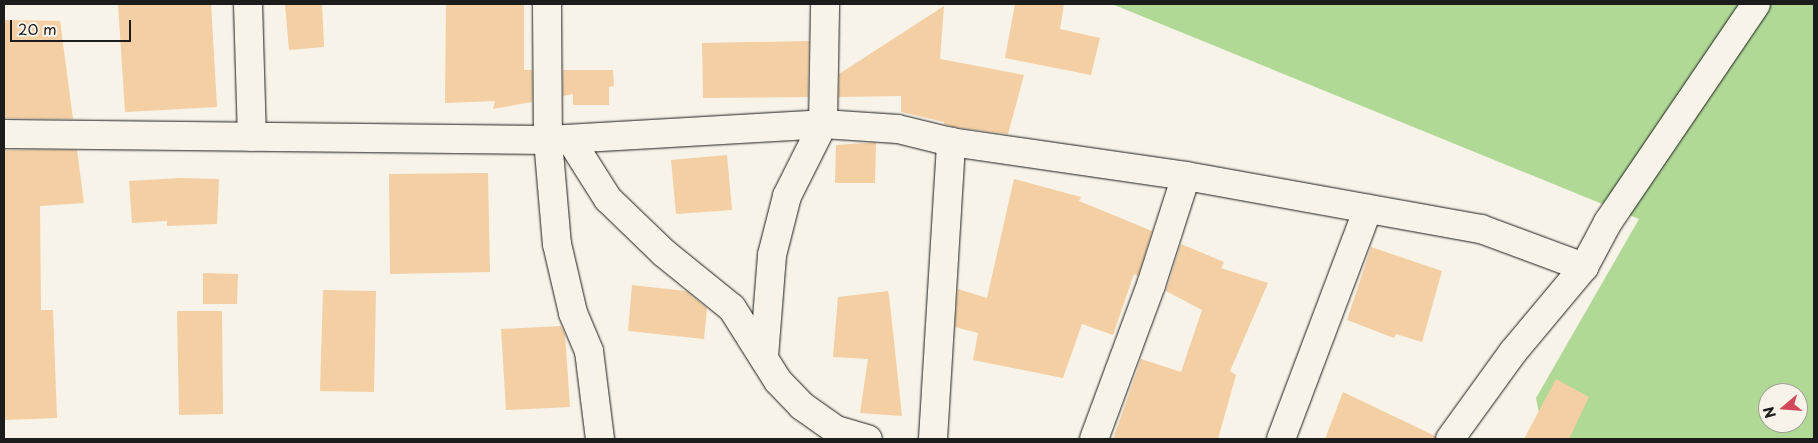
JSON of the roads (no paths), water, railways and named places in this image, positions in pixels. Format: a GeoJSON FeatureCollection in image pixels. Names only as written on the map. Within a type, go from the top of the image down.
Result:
{"type":"FeatureCollection","features":[{"type":"Feature","properties":{"kind":"street"},"geometry":{"type":"LineString","coordinates":[[248,4],[252,137]]}},
{"type":"Feature","properties":{"kind":"street"},"geometry":{"type":"LineString","coordinates":[[547,4],[559,140],[557,244],[574,313],[589,351],[600,439]]}},
{"type":"Feature","properties":{"kind":"street"},"geometry":{"type":"LineString","coordinates":[[764,357],[772,255],[787,196],[823,124],[825,4]]}},
{"type":"Feature","properties":{"kind":"street"},"geometry":{"type":"LineString","coordinates":[[1450,439],[1513,352],[1584,267],[1608,222],[1756,4]]}},
{"type":"Feature","properties":{"kind":"street"},"geometry":{"type":"LineString","coordinates":[[4,134],[559,140],[823,124],[898,129],[950,142],[1186,176],[1482,229],[1584,267]]}},
{"type":"Feature","properties":{"kind":"street"},"geometry":{"type":"LineString","coordinates":[[559,140],[608,200],[664,253],[732,308],[778,381],[802,406],[836,430],[868,439]]}},
{"type":"Feature","properties":{"kind":"street"},"geometry":{"type":"LineString","coordinates":[[933,439],[950,142]]}},
{"type":"Feature","properties":{"kind":"street"},"geometry":{"type":"LineString","coordinates":[[1094,439],[1151,285],[1186,176]]}},
{"type":"Feature","properties":{"kind":"street"},"geometry":{"type":"LineString","coordinates":[[1281,439],[1368,209]]}}]}
